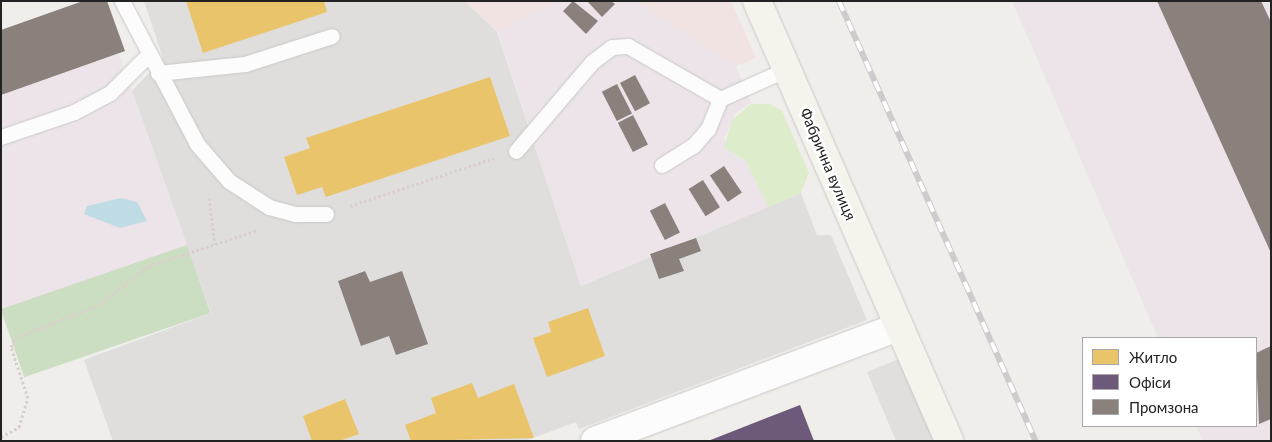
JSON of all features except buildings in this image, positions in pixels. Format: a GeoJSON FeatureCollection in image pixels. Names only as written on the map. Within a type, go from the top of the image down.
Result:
{"type":"FeatureCollection","features":[{"type":"Feature","properties":{"kind":"street","name":"Фабрична вулиця"},"geometry":{"type":"LineString","coordinates":[[757,1],[949,441]]}},
{"type":"Feature","properties":{"kind":"street"},"geometry":{"type":"LineString","coordinates":[[595,441],[899,327]]}},
{"type":"Feature","properties":{"kind":"lane"},"geometry":{"type":"LineString","coordinates":[[122,1],[197,144],[229,181],[268,207],[296,214],[326,214]]}},
{"type":"Feature","properties":{"kind":"lane"},"geometry":{"type":"LineString","coordinates":[[158,72],[245,64],[332,36]]}},
{"type":"Feature","properties":{"kind":"lane"},"geometry":{"type":"LineString","coordinates":[[516,150],[592,62],[612,47],[628,46],[720,99]]}},
{"type":"Feature","properties":{"kind":"lane"},"geometry":{"type":"LineString","coordinates":[[1,137],[74,112],[110,93],[150,54]]}},
{"type":"Feature","properties":{"kind":"lane"},"geometry":{"type":"LineString","coordinates":[[662,165],[693,146],[708,129],[720,99],[787,69]]}},
{"type":"Feature","properties":{"kind":"path"},"geometry":{"type":"LineString","coordinates":[[326,214],[516,150]]}},
{"type":"Feature","properties":{"kind":"path"},"geometry":{"type":"LineString","coordinates":[[1,437],[19,427],[28,398],[11,347],[15,338],[98,304],[149,266],[296,214]]}},
{"type":"Feature","properties":{"kind":"shaded area"},"geometry":{"type":"Polygon","coordinates":[[[83,1],[107,1],[125,51],[119,54],[187,245],[1,311],[1,30],[83,1]]]}},
{"type":"Feature","properties":{"kind":"shaded area"},"geometry":{"type":"Polygon","coordinates":[[[144,1],[465,1],[497,32],[581,286],[801,193],[817,235],[831,235],[867,320],[579,429],[576,422],[525,441],[113,441],[84,360],[211,313],[132,91],[163,58],[144,1]]]}},
{"type":"Feature","properties":{"kind":"shaded area"},"geometry":{"type":"Polygon","coordinates":[[[465,1],[556,1],[497,32],[465,1]]]}},
{"type":"Feature","properties":{"kind":"shaded area"},"geometry":{"type":"Polygon","coordinates":[[[556,1],[637,1],[736,66],[751,103],[736,113],[724,138],[731,153],[746,161],[768,207],[581,286],[497,32],[556,1]]]}},
{"type":"Feature","properties":{"kind":"shaded area"},"geometry":{"type":"Polygon","coordinates":[[[637,1],[731,1],[756,58],[736,66],[637,1]]]}},
{"type":"Feature","properties":{"kind":"shaded area"},"geometry":{"type":"Polygon","coordinates":[[[1012,1],[1271,1],[1271,441],[1203,441],[1196,427],[1257,427],[1257,337],[1158,337],[1012,1]]]}},
{"type":"Feature","properties":{"kind":"shaded area"},"geometry":{"type":"Polygon","coordinates":[[[911,354],[949,441],[896,441],[867,372],[911,354]]]}},
{"type":"Feature","properties":{"kind":"green space"},"geometry":{"type":"Polygon","coordinates":[[[751,104],[770,104],[782,111],[809,173],[801,193],[768,207],[746,161],[724,148],[732,120],[751,104]]]}},
{"type":"Feature","properties":{"kind":"green space"},"geometry":{"type":"Polygon","coordinates":[[[187,245],[210,313],[24,377],[1,309],[187,245]]]}},
{"type":"Feature","properties":{"kind":"water"},"geometry":{"type":"Polygon","coordinates":[[[121,198],[137,202],[147,221],[120,228],[84,214],[87,206],[121,198]]]}},
{"type":"Feature","properties":{"kind":"railway"},"geometry":{"type":"LineString","coordinates":[[839,1],[1036,441]]}}]}
